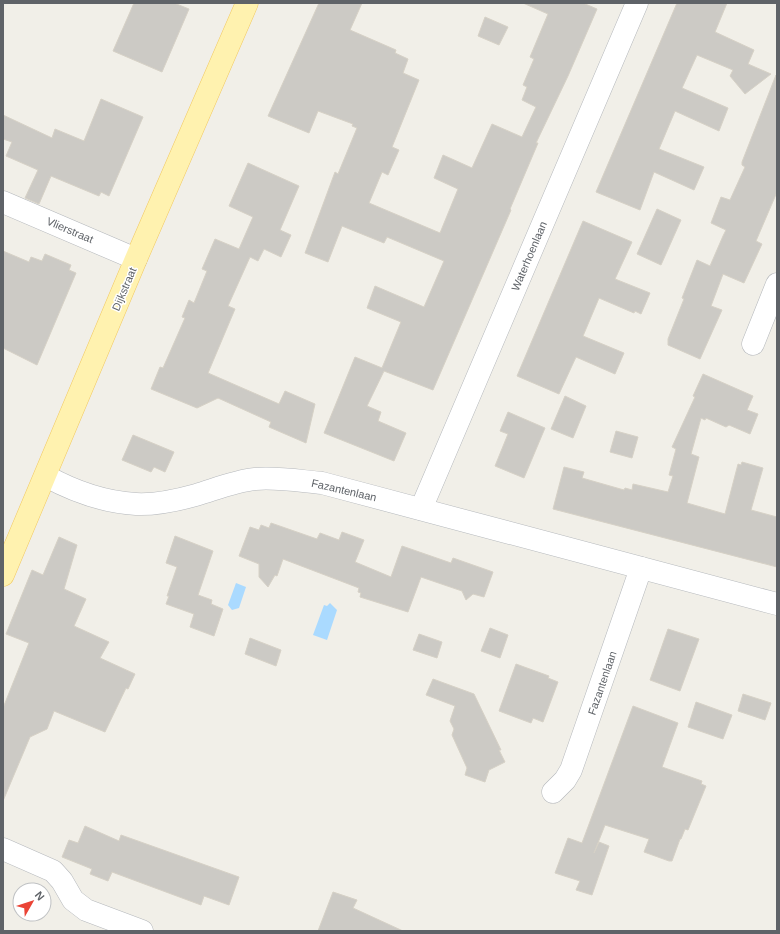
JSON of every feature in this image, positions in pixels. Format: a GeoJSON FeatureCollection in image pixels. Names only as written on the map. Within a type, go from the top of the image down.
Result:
{"type":"FeatureCollection","features":[{"type":"Feature","properties":{"kind":"main road","name":"Dijkstraat"},"geometry":{"type":"LineString","coordinates":[[3,575],[46,476],[136,259],[247,3]]}},
{"type":"Feature","properties":{"kind":"street","name":"Waterhoenlaan"},"geometry":{"type":"LineString","coordinates":[[421,509],[637,3]]}},
{"type":"Feature","properties":{"kind":"street","name":"Vlierstraat"},"geometry":{"type":"LineString","coordinates":[[3,202],[136,259]]}},
{"type":"Feature","properties":{"kind":"street"},"geometry":{"type":"LineString","coordinates":[[753,344],[777,284]]}},
{"type":"Feature","properties":{"kind":"street","name":"Fazantenlaan"},"geometry":{"type":"LineString","coordinates":[[46,476],[73,489],[102,498],[136,504],[165,502],[196,495],[227,484],[262,479],[322,483],[777,604]]}},
{"type":"Feature","properties":{"kind":"street","name":"Fazantenlaan"},"geometry":{"type":"LineString","coordinates":[[553,792],[565,780],[571,770],[641,568]]}},
{"type":"Feature","properties":{"kind":"street"},"geometry":{"type":"LineString","coordinates":[[3,849],[53,871],[62,881],[73,900],[86,910],[142,931]]}},
{"type":"Feature","properties":{"kind":"water"},"geometry":{"type":"Polygon","coordinates":[[[236,583],[246,587],[239,608],[232,610],[228,605],[236,583]]]}},
{"type":"Feature","properties":{"kind":"water"},"geometry":{"type":"Polygon","coordinates":[[[330,603],[337,610],[327,640],[313,635],[324,605],[327,606],[330,603]]]}},
{"type":"Feature","properties":{"kind":"building"},"geometry":{"type":"Polygon","coordinates":[[[134,3],[174,3],[189,9],[162,72],[113,51],[134,3]]]}},
{"type":"Feature","properties":{"kind":"building"},"geometry":{"type":"Polygon","coordinates":[[[319,3],[362,3],[350,30],[396,50],[395,53],[408,59],[403,73],[419,80],[392,147],[399,150],[388,175],[382,172],[369,203],[440,233],[458,189],[434,178],[443,155],[472,168],[492,124],[522,137],[536,107],[522,100],[527,87],[523,85],[534,59],[530,57],[548,14],[523,3],[583,3],[597,9],[568,76],[536,143],[538,143],[510,209],[511,210],[433,390],[384,371],[367,406],[381,412],[378,421],[406,433],[394,461],[324,433],[355,357],[382,368],[401,322],[367,308],[375,286],[424,307],[444,261],[387,237],[384,243],[342,226],[328,262],[305,253],[335,172],[338,174],[357,128],[352,126],[353,124],[318,111],[309,133],[268,116],[319,3]]]}},
{"type":"Feature","properties":{"kind":"building"},"geometry":{"type":"Polygon","coordinates":[[[677,3],[727,3],[715,32],[754,50],[748,64],[771,74],[745,94],[730,76],[733,70],[697,55],[682,88],[728,108],[719,131],[675,111],[659,149],[704,167],[694,190],[654,172],[640,210],[596,192],[677,3]]]}},
{"type":"Feature","properties":{"kind":"building"},"geometry":{"type":"Polygon","coordinates":[[[485,17],[508,27],[499,45],[478,36],[485,17]]]}},
{"type":"Feature","properties":{"kind":"building"},"geometry":{"type":"Polygon","coordinates":[[[776,75],[777,192],[756,241],[762,244],[744,283],[723,274],[711,306],[722,310],[700,359],[668,345],[668,339],[684,299],[682,298],[697,260],[710,266],[726,230],[711,223],[721,197],[730,200],[745,167],[742,165],[742,162],[776,75]]]}},
{"type":"Feature","properties":{"kind":"building"},"geometry":{"type":"Polygon","coordinates":[[[101,99],[143,117],[109,196],[101,192],[99,196],[51,176],[39,204],[25,198],[38,170],[6,156],[12,142],[3,139],[3,115],[52,138],[55,129],[84,141],[101,99]]]}},
{"type":"Feature","properties":{"kind":"building"},"geometry":{"type":"Polygon","coordinates":[[[248,163],[299,186],[280,230],[291,235],[281,257],[264,249],[258,261],[250,257],[228,306],[235,309],[208,373],[279,404],[285,391],[315,404],[306,443],[269,427],[271,422],[218,398],[197,408],[151,389],[160,367],[163,368],[185,318],[182,317],[189,300],[194,303],[207,271],[202,269],[215,239],[239,249],[253,217],[229,206],[248,163]]]}},
{"type":"Feature","properties":{"kind":"building"},"geometry":{"type":"Polygon","coordinates":[[[657,209],[681,220],[661,265],[637,254],[657,209]]]}},
{"type":"Feature","properties":{"kind":"building"},"geometry":{"type":"Polygon","coordinates":[[[583,221],[632,242],[615,279],[650,293],[641,314],[635,311],[634,313],[599,298],[583,336],[624,353],[615,374],[576,357],[559,394],[517,376],[583,221]]]}},
{"type":"Feature","properties":{"kind":"building"},"geometry":{"type":"Polygon","coordinates":[[[3,251],[29,262],[31,257],[42,261],[45,254],[71,265],[69,270],[76,273],[37,365],[3,348],[3,251]]]}},
{"type":"Feature","properties":{"kind":"building"},"geometry":{"type":"Polygon","coordinates":[[[703,374],[753,396],[747,410],[758,414],[750,434],[729,425],[726,427],[706,418],[705,420],[701,418],[691,454],[699,457],[687,503],[725,514],[738,464],[741,465],[742,462],[763,468],[751,510],[777,517],[777,567],[553,509],[564,467],[584,472],[582,478],[624,490],[625,488],[632,490],[633,484],[668,492],[673,476],[669,475],[676,449],[672,447],[695,397],[693,396],[703,374]]]}},
{"type":"Feature","properties":{"kind":"building"},"geometry":{"type":"Polygon","coordinates":[[[565,396],[586,406],[573,438],[551,429],[565,396]]]}},
{"type":"Feature","properties":{"kind":"building"},"geometry":{"type":"Polygon","coordinates":[[[508,412],[545,428],[524,478],[495,466],[508,434],[500,431],[508,412]]]}},
{"type":"Feature","properties":{"kind":"building"},"geometry":{"type":"Polygon","coordinates":[[[616,431],[638,437],[632,458],[610,452],[616,431]]]}},
{"type":"Feature","properties":{"kind":"building"},"geometry":{"type":"Polygon","coordinates":[[[133,435],[174,452],[165,472],[154,467],[151,472],[122,460],[133,435]]]}},
{"type":"Feature","properties":{"kind":"building"},"geometry":{"type":"Polygon","coordinates":[[[271,523],[317,539],[320,533],[339,540],[342,532],[364,540],[355,562],[391,577],[402,546],[451,563],[453,558],[493,572],[484,597],[473,594],[466,600],[462,591],[421,577],[408,612],[360,597],[361,593],[358,592],[359,588],[283,559],[277,576],[275,575],[268,587],[259,577],[259,564],[239,556],[250,527],[259,530],[261,525],[269,528],[271,523]]]}},
{"type":"Feature","properties":{"kind":"building"},"geometry":{"type":"Polygon","coordinates":[[[175,536],[213,551],[198,595],[212,600],[211,604],[223,609],[214,636],[190,627],[194,614],[166,604],[169,596],[167,596],[177,567],[166,563],[175,536]]]}},
{"type":"Feature","properties":{"kind":"building"},"geometry":{"type":"Polygon","coordinates":[[[59,537],[77,545],[64,589],[86,599],[74,626],[109,642],[100,658],[135,674],[128,689],[126,688],[105,732],[54,711],[47,729],[30,737],[3,801],[3,708],[29,643],[6,634],[32,570],[43,575],[59,537]]]}},
{"type":"Feature","properties":{"kind":"building"},"geometry":{"type":"Polygon","coordinates":[[[490,628],[508,635],[500,658],[481,651],[490,628]]]}},
{"type":"Feature","properties":{"kind":"building"},"geometry":{"type":"Polygon","coordinates":[[[668,629],[699,639],[680,691],[650,680],[668,629]]]}},
{"type":"Feature","properties":{"kind":"building"},"geometry":{"type":"Polygon","coordinates":[[[419,634],[442,642],[437,658],[413,650],[419,634]]]}},
{"type":"Feature","properties":{"kind":"building"},"geometry":{"type":"Polygon","coordinates":[[[250,638],[281,650],[276,666],[245,654],[250,638]]]}},
{"type":"Feature","properties":{"kind":"building"},"geometry":{"type":"Polygon","coordinates":[[[516,664],[549,676],[548,678],[558,682],[543,722],[533,718],[531,723],[499,711],[516,664]]]}},
{"type":"Feature","properties":{"kind":"building"},"geometry":{"type":"Polygon","coordinates":[[[433,679],[474,694],[501,750],[499,750],[505,762],[489,770],[485,782],[465,775],[467,768],[452,735],[454,729],[450,721],[455,706],[426,695],[433,679]]]}},
{"type":"Feature","properties":{"kind":"building"},"geometry":{"type":"Polygon","coordinates":[[[743,694],[771,703],[765,720],[738,711],[743,694]]]}},
{"type":"Feature","properties":{"kind":"building"},"geometry":{"type":"Polygon","coordinates":[[[696,702],[732,715],[723,739],[688,727],[696,702]]]}},
{"type":"Feature","properties":{"kind":"building"},"geometry":{"type":"Polygon","coordinates":[[[633,706],[678,723],[662,767],[702,781],[701,784],[706,786],[688,830],[685,829],[680,839],[672,861],[644,852],[649,839],[605,825],[594,853],[599,842],[609,846],[592,895],[576,890],[580,881],[555,873],[568,838],[582,843],[633,706]]]}},
{"type":"Feature","properties":{"kind":"building"},"geometry":{"type":"Polygon","coordinates":[[[85,826],[119,841],[121,835],[239,877],[229,905],[204,896],[201,905],[112,872],[108,881],[90,874],[92,869],[62,857],[69,840],[78,843],[85,826]]]}},
{"type":"Feature","properties":{"kind":"building"},"geometry":{"type":"Polygon","coordinates":[[[333,892],[357,900],[353,908],[403,931],[318,931],[333,892]]]}}]}
